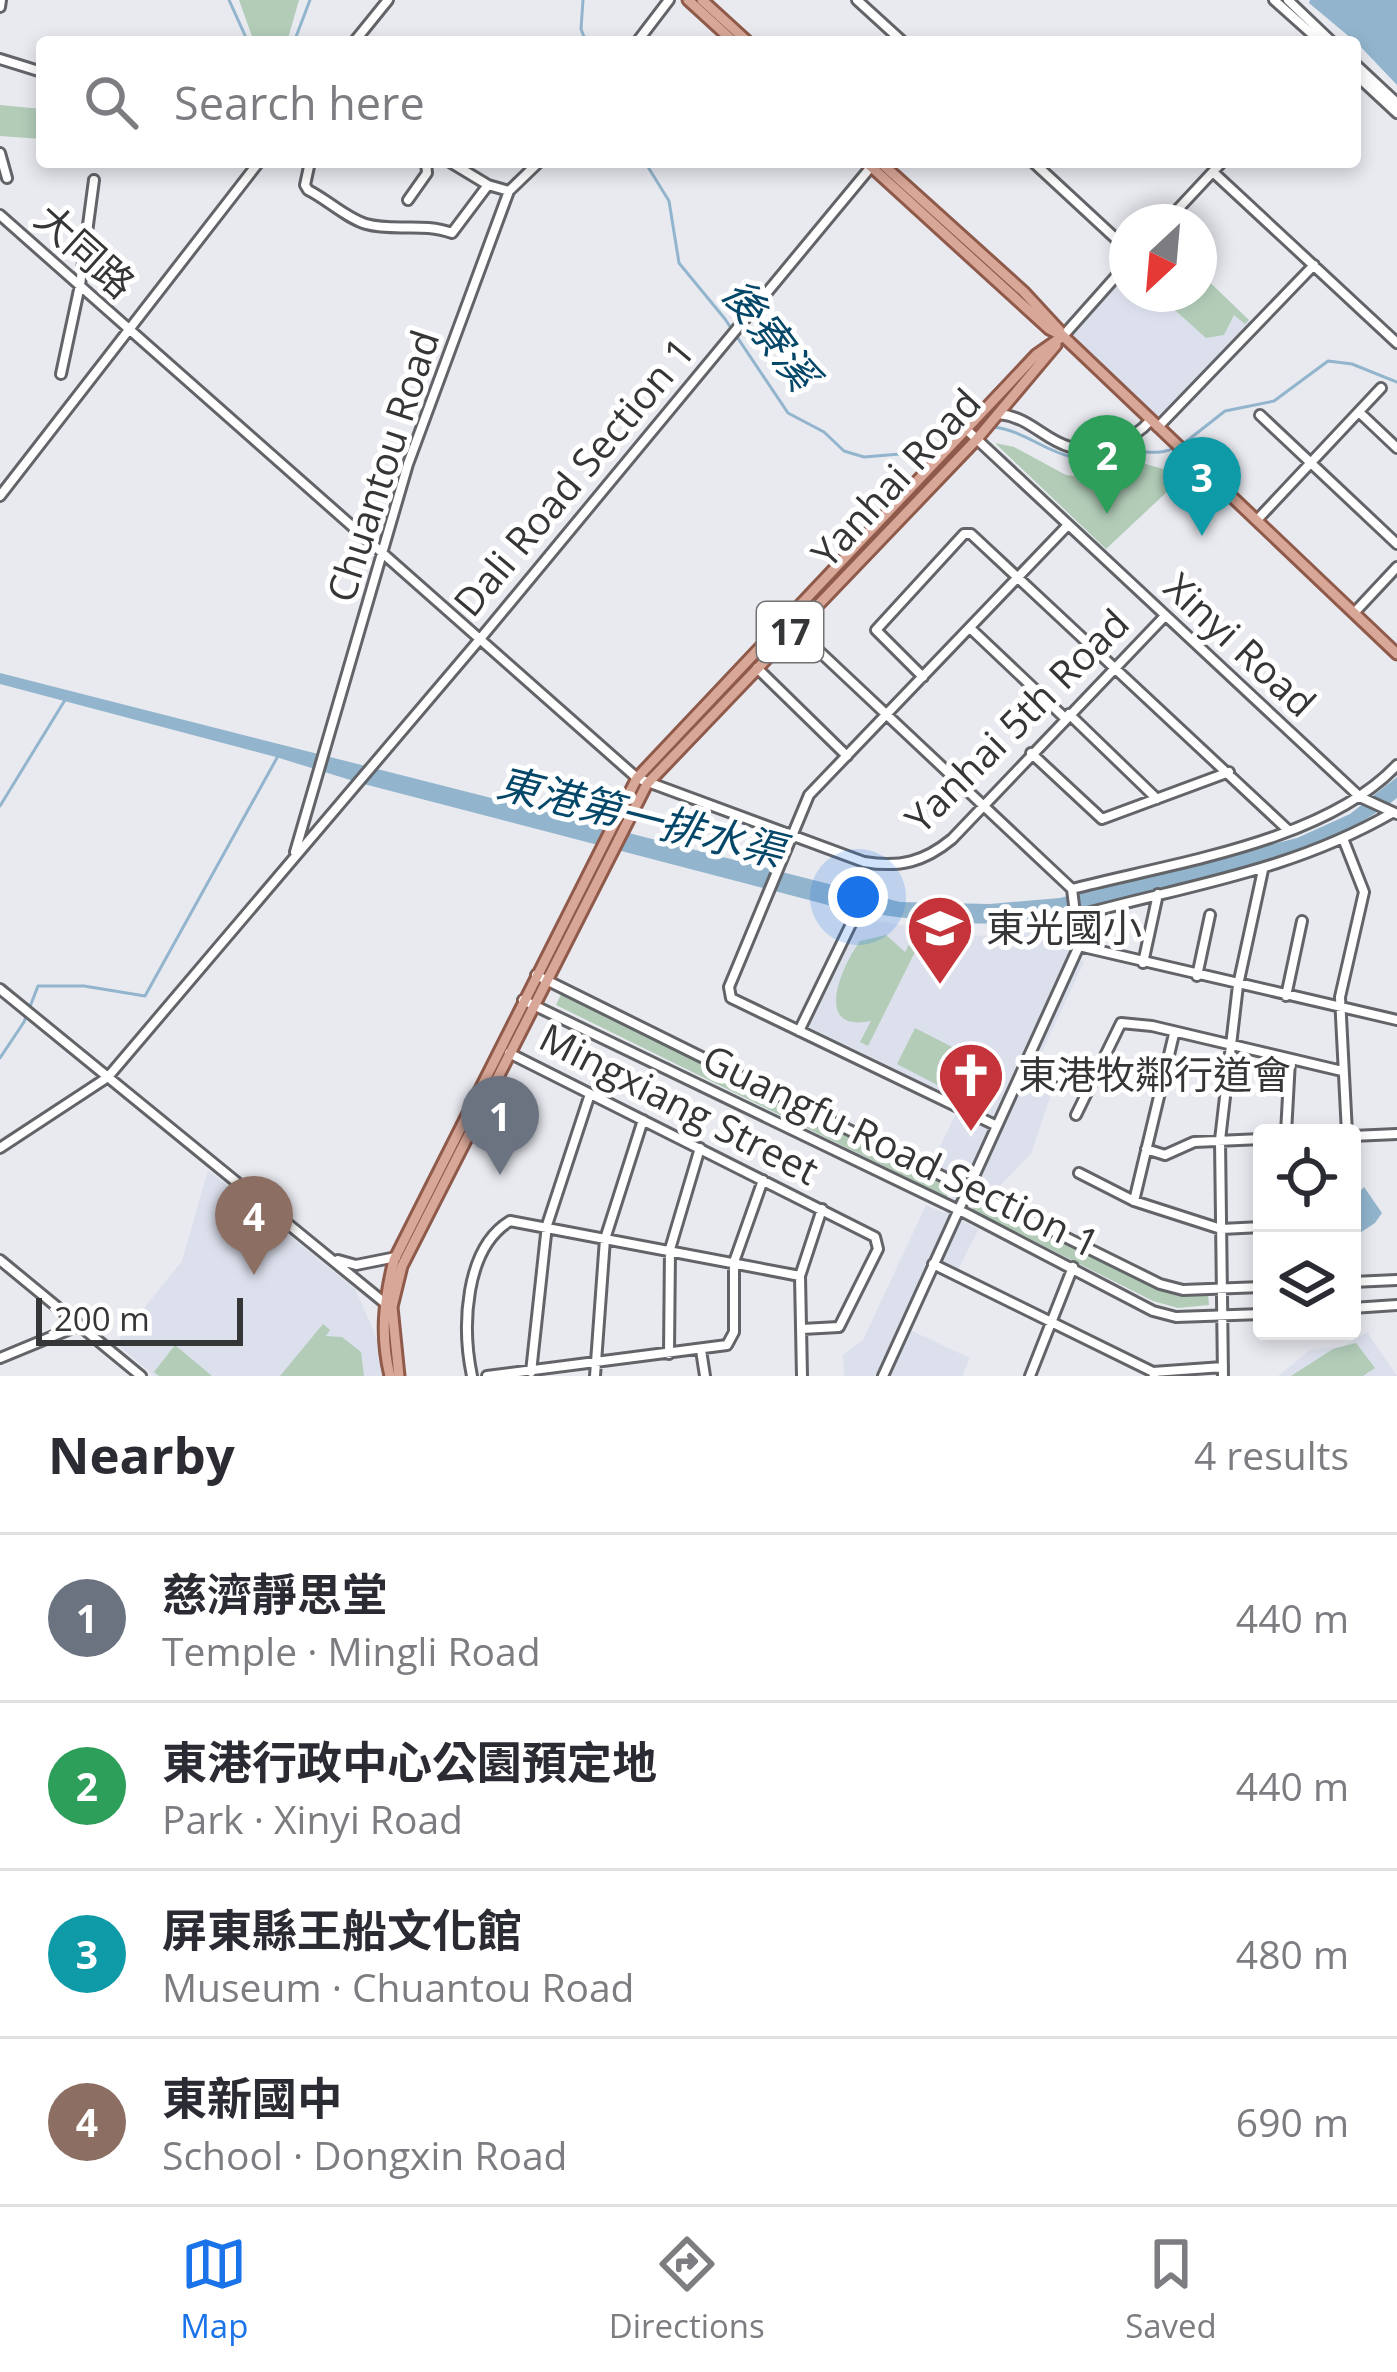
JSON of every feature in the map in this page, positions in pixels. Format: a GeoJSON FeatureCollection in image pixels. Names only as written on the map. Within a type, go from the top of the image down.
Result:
{"type":"FeatureCollection","features":[{"type":"Feature","properties":{"kind":"main road"},"geometry":{"type":"LineString","coordinates":[[688,0],[727,36]]}},
{"type":"Feature","properties":{"kind":"main road"},"geometry":{"type":"LineString","coordinates":[[702,0],[741,36]]}},
{"type":"Feature","properties":{"kind":"main road"},"geometry":{"type":"LineString","coordinates":[[878,168],[1063,336],[1397,654]]}},
{"type":"Feature","properties":{"kind":"main road","name":"Yanhai Road"},"geometry":{"type":"LineString","coordinates":[[548,981],[620,837],[642,781],[757,668],[790,624],[930,470],[998,414],[1063,336]]}},
{"type":"Feature","properties":{"kind":"main road","name":"Yanhai Road"},"geometry":{"type":"LineString","coordinates":[[536,975],[608,832],[642,781],[972,435],[1036,355],[1063,336]]}},
{"type":"Feature","properties":{"kind":"main road","name":"17"},"geometry":{"type":"LineString","coordinates":[[389,1376],[383,1336],[396,1257],[536,975]]}},
{"type":"Feature","properties":{"kind":"main road","name":"17"},"geometry":{"type":"LineString","coordinates":[[399,1376],[388,1305],[402,1266],[548,981]]}},
{"type":"Feature","properties":{"kind":"street"},"geometry":{"type":"LineString","coordinates":[[359,36],[388,0]]}},
{"type":"Feature","properties":{"kind":"street"},"geometry":{"type":"LineString","coordinates":[[642,36],[669,0]]}},
{"type":"Feature","properties":{"kind":"street"},"geometry":{"type":"LineString","coordinates":[[857,0],[896,36]]}},
{"type":"Feature","properties":{"kind":"street"},"geometry":{"type":"LineString","coordinates":[[1274,0],[1314,36]]}},
{"type":"Feature","properties":{"kind":"street"},"geometry":{"type":"LineString","coordinates":[[1288,0],[1326,36]]}},
{"type":"Feature","properties":{"kind":"street"},"geometry":{"type":"LineString","coordinates":[[0,59],[36,70]]}},
{"type":"Feature","properties":{"kind":"street"},"geometry":{"type":"LineString","coordinates":[[1361,70],[1397,103]]}},
{"type":"Feature","properties":{"kind":"street"},"geometry":{"type":"LineString","coordinates":[[1361,80],[1397,113]]}},
{"type":"Feature","properties":{"kind":"street"},"geometry":{"type":"LineString","coordinates":[[0,154],[7,178]]}},
{"type":"Feature","properties":{"kind":"street"},"geometry":{"type":"LineString","coordinates":[[0,496],[254,168]]}},
{"type":"Feature","properties":{"kind":"street"},"geometry":{"type":"LineString","coordinates":[[309,168],[308,190],[352,218],[379,226],[423,225],[452,233],[488,185]]}},
{"type":"Feature","properties":{"kind":"street"},"geometry":{"type":"LineString","coordinates":[[408,200],[427,168]]}},
{"type":"Feature","properties":{"kind":"street"},"geometry":{"type":"LineString","coordinates":[[460,168],[509,191]]}},
{"type":"Feature","properties":{"kind":"street","name":"Chuantou Road"},"geometry":{"type":"LineString","coordinates":[[294,855],[408,464],[509,191],[533,168]]}},
{"type":"Feature","properties":{"kind":"street","name":"Dali Road Section 1"},"geometry":{"type":"LineString","coordinates":[[0,1148],[108,1076],[480,638],[869,168]]}},
{"type":"Feature","properties":{"kind":"street"},"geometry":{"type":"LineString","coordinates":[[1039,168],[1109,232]]}},
{"type":"Feature","properties":{"kind":"street"},"geometry":{"type":"LineString","coordinates":[[1183,204],[1217,168]]}},
{"type":"Feature","properties":{"kind":"street"},"geometry":{"type":"LineString","coordinates":[[1214,172],[1397,343]]}},
{"type":"Feature","properties":{"kind":"street"},"geometry":{"type":"LineString","coordinates":[[61,374],[80,286],[94,180]]}},
{"type":"Feature","properties":{"kind":"street","name":"大同路"},"geometry":{"type":"LineString","coordinates":[[0,215],[642,781]]}},
{"type":"Feature","properties":{"kind":"street"},"geometry":{"type":"LineString","coordinates":[[998,414],[1040,428],[1069,446],[1091,448],[1126,441],[1155,423],[1314,265]]}},
{"type":"Feature","properties":{"kind":"street"},"geometry":{"type":"LineString","coordinates":[[1063,336],[1109,284]]}},
{"type":"Feature","properties":{"kind":"street"},"geometry":{"type":"LineString","coordinates":[[1257,520],[1381,388]]}},
{"type":"Feature","properties":{"kind":"street"},"geometry":{"type":"LineString","coordinates":[[1359,412],[1397,448]]}},
{"type":"Feature","properties":{"kind":"street"},"geometry":{"type":"LineString","coordinates":[[1261,415],[1397,544]]}},
{"type":"Feature","properties":{"kind":"street","name":"Xinyi Road"},"geometry":{"type":"LineString","coordinates":[[972,435],[1364,799],[1392,812]]}},
{"type":"Feature","properties":{"kind":"street"},"geometry":{"type":"LineString","coordinates":[[995,1125],[731,998],[729,987],[808,795],[1067,526]]}},
{"type":"Feature","properties":{"kind":"street"},"geometry":{"type":"LineString","coordinates":[[923,677],[876,630],[964,534],[978,537],[1288,830]]}},
{"type":"Feature","properties":{"kind":"street"},"geometry":{"type":"LineString","coordinates":[[1354,613],[1397,566]]}},
{"type":"Feature","properties":{"kind":"street","name":"Yanhai 5th Road"},"geometry":{"type":"LineString","coordinates":[[642,781],[864,862],[896,866],[937,851],[1164,617]]}},
{"type":"Feature","properties":{"kind":"street"},"geometry":{"type":"LineString","coordinates":[[790,624],[1073,894],[1079,946],[883,1376]]}},
{"type":"Feature","properties":{"kind":"street"},"geometry":{"type":"LineString","coordinates":[[970,628],[1157,799]]}},
{"type":"Feature","properties":{"kind":"street"},"geometry":{"type":"LineString","coordinates":[[757,668],[847,756]]}},
{"type":"Feature","properties":{"kind":"street"},"geometry":{"type":"LineString","coordinates":[[1031,753],[1102,819],[1229,772]]}},
{"type":"Feature","properties":{"kind":"street"},"geometry":{"type":"LineString","coordinates":[[1073,894],[1329,815],[1364,799],[1397,765]]}},
{"type":"Feature","properties":{"kind":"street"},"geometry":{"type":"LineString","coordinates":[[1075,915],[1263,870],[1343,841],[1392,812]]}},
{"type":"Feature","properties":{"kind":"street"},"geometry":{"type":"LineString","coordinates":[[1343,841],[1364,897],[1340,1007],[1349,1124]]}},
{"type":"Feature","properties":{"kind":"street"},"geometry":{"type":"LineString","coordinates":[[933,1264],[1154,1374],[1223,1371],[1220,1140],[1238,985],[1263,870]]}},
{"type":"Feature","properties":{"kind":"street"},"geometry":{"type":"LineString","coordinates":[[1143,963],[1158,893]]}},
{"type":"Feature","properties":{"kind":"street"},"geometry":{"type":"LineString","coordinates":[[1196,976],[1210,915]]}},
{"type":"Feature","properties":{"kind":"street"},"geometry":{"type":"LineString","coordinates":[[800,1031],[854,918]]}},
{"type":"Feature","properties":{"kind":"street"},"geometry":{"type":"LineString","coordinates":[[1286,996],[1302,921]]}},
{"type":"Feature","properties":{"kind":"street"},"geometry":{"type":"LineString","coordinates":[[1079,946],[1397,1019]]}},
{"type":"Feature","properties":{"kind":"street","name":"Guangfu Road Section 1"},"geometry":{"type":"LineString","coordinates":[[536,975],[1160,1285],[1183,1290],[1253,1288]]}},
{"type":"Feature","properties":{"kind":"street"},"geometry":{"type":"LineString","coordinates":[[0,989],[388,1305]]}},
{"type":"Feature","properties":{"kind":"street","name":"Guangfu Road Section 1"},"geometry":{"type":"LineString","coordinates":[[523,1000],[1073,1267],[1153,1311],[1176,1317],[1253,1314]]}},
{"type":"Feature","properties":{"kind":"street"},"geometry":{"type":"LineString","coordinates":[[1076,1115],[1121,1024],[1152,1026],[1342,1071]]}},
{"type":"Feature","properties":{"kind":"street"},"geometry":{"type":"LineString","coordinates":[[1133,1201],[1174,1034]]}},
{"type":"Feature","properties":{"kind":"street","name":"Mingxiang Street"},"geometry":{"type":"LineString","coordinates":[[509,1053],[875,1237],[878,1249],[839,1328],[802,1330]]}},
{"type":"Feature","properties":{"kind":"street"},"geometry":{"type":"LineString","coordinates":[[1286,1124],[1290,1060]]}},
{"type":"Feature","properties":{"kind":"street"},"geometry":{"type":"LineString","coordinates":[[1025,1062],[1089,1090]]}},
{"type":"Feature","properties":{"kind":"street"},"geometry":{"type":"LineString","coordinates":[[531,1373],[547,1225],[590,1094]]}},
{"type":"Feature","properties":{"kind":"street"},"geometry":{"type":"LineString","coordinates":[[595,1376],[605,1239],[643,1120]]}},
{"type":"Feature","properties":{"kind":"street"},"geometry":{"type":"LineString","coordinates":[[1361,1134],[1397,1134]]}},
{"type":"Feature","properties":{"kind":"street"},"geometry":{"type":"LineString","coordinates":[[1146,1150],[1165,1155],[1194,1142],[1253,1139]]}},
{"type":"Feature","properties":{"kind":"street"},"geometry":{"type":"LineString","coordinates":[[669,1354],[670,1250],[700,1148]]}},
{"type":"Feature","properties":{"kind":"street"},"geometry":{"type":"LineString","coordinates":[[1079,1173],[1133,1201],[1221,1229],[1253,1227]]}},
{"type":"Feature","properties":{"kind":"street"},"geometry":{"type":"LineString","coordinates":[[487,1376],[727,1346],[734,1332],[734,1262],[763,1180]]}},
{"type":"Feature","properties":{"kind":"street"},"geometry":{"type":"LineString","coordinates":[[802,1376],[800,1276],[822,1209]]}},
{"type":"Feature","properties":{"kind":"street"},"geometry":{"type":"LineString","coordinates":[[472,1376],[467,1353],[470,1292],[493,1231],[510,1221],[800,1276]]}},
{"type":"Feature","properties":{"kind":"street"},"geometry":{"type":"LineString","coordinates":[[331,1258],[356,1265],[396,1257]]}},
{"type":"Feature","properties":{"kind":"street"},"geometry":{"type":"LineString","coordinates":[[0,1260],[141,1376]]}},
{"type":"Feature","properties":{"kind":"street"},"geometry":{"type":"LineString","coordinates":[[1030,1376],[1073,1267]]}},
{"type":"Feature","properties":{"kind":"street"},"geometry":{"type":"LineString","coordinates":[[1361,1282],[1397,1280]]}},
{"type":"Feature","properties":{"kind":"street"},"geometry":{"type":"LineString","coordinates":[[1361,1308],[1397,1306]]}},
{"type":"Feature","properties":{"kind":"street"},"geometry":{"type":"LineString","coordinates":[[0,1358],[80,1324]]}},
{"type":"Feature","properties":{"kind":"street"},"geometry":{"type":"LineString","coordinates":[[701,1350],[705,1376]]}},
{"type":"Feature","properties":{"kind":"shaded area"},"geometry":{"type":"Polygon","coordinates":[[[1217,289],[1251,322],[1159,420],[1073,335],[1109,292],[1109,312],[1217,312],[1217,289]]]}},
{"type":"Feature","properties":{"kind":"shaded area","name":"東光國小"},"geometry":{"type":"Polygon","coordinates":[[[862,919],[974,936],[1067,931],[1071,947],[993,1116],[809,1027],[862,919]]]}},
{"type":"Feature","properties":{"kind":"shaded area"},"geometry":{"type":"Polygon","coordinates":[[[1069,956],[1084,962],[1033,1071],[1055,1082],[1031,1154],[990,1196],[976,1191],[962,1221],[979,1229],[954,1277],[935,1269],[911,1322],[912,1331],[970,1358],[962,1376],[844,1376],[843,1355],[863,1340],[926,1205],[944,1213],[959,1184],[929,1169],[961,1103],[994,1118],[1069,956]]]}},
{"type":"Feature","properties":{"kind":"shaded area"},"geometry":{"type":"Polygon","coordinates":[[[208,1170],[355,1289],[376,1336],[386,1376],[154,1376],[116,1343],[182,1261],[208,1170]]]}},
{"type":"Feature","properties":{"kind":"shaded area"},"geometry":{"type":"Polygon","coordinates":[[[1367,1332],[1397,1376],[1278,1376],[1310,1350],[1344,1346],[1361,1340],[1367,1332]]]}},
{"type":"Feature","properties":{"kind":"green space"},"geometry":{"type":"Polygon","coordinates":[[[239,0],[299,0],[289,36],[252,36],[239,0]]]}},
{"type":"Feature","properties":{"kind":"green space"},"geometry":{"type":"Polygon","coordinates":[[[0,105],[36,108],[36,139],[0,136],[0,105]]]}},
{"type":"Feature","properties":{"kind":"green space"},"geometry":{"type":"Polygon","coordinates":[[[1217,289],[1249,320],[1245,324],[1234,315],[1224,335],[1206,338],[1177,312],[1217,312],[1217,289]]]}},
{"type":"Feature","properties":{"kind":"green space"},"geometry":{"type":"Polygon","coordinates":[[[995,443],[1014,447],[1066,475],[1098,478],[1142,463],[1185,475],[1106,549],[995,443]]]}},
{"type":"Feature","properties":{"kind":"green space"},"geometry":{"type":"Polygon","coordinates":[[[917,930],[924,934],[868,1046],[860,1042],[871,1021],[853,1022],[842,1017],[837,1007],[846,965],[860,941],[886,935],[905,952],[917,930]]]}},
{"type":"Feature","properties":{"kind":"green space"},"geometry":{"type":"Polygon","coordinates":[[[562,992],[951,1188],[947,1197],[556,1005],[562,992]]]}},
{"type":"Feature","properties":{"kind":"green space"},"geometry":{"type":"Polygon","coordinates":[[[915,1028],[960,1051],[941,1087],[897,1064],[915,1028]]]}},
{"type":"Feature","properties":{"kind":"green space"},"geometry":{"type":"Polygon","coordinates":[[[977,1200],[1156,1289],[1208,1295],[1209,1305],[1178,1308],[1153,1301],[972,1210],[977,1200]]]}},
{"type":"Feature","properties":{"kind":"green space"},"geometry":{"type":"Polygon","coordinates":[[[323,1324],[330,1330],[326,1336],[342,1337],[361,1352],[364,1376],[280,1376],[323,1324]]]}},
{"type":"Feature","properties":{"kind":"green space"},"geometry":{"type":"Polygon","coordinates":[[[1356,1343],[1375,1368],[1363,1376],[1291,1376],[1333,1349],[1356,1343]]]}},
{"type":"Feature","properties":{"kind":"green space"},"geometry":{"type":"Polygon","coordinates":[[[175,1345],[212,1376],[159,1376],[154,1372],[175,1345]]]}},
{"type":"Feature","properties":{"kind":"water"},"geometry":{"type":"Polygon","coordinates":[[[1397,0],[1397,85],[1361,47],[1361,36],[1348,36],[1309,3],[1397,0]]]}},
{"type":"Feature","properties":{"kind":"water"},"geometry":{"type":"Polygon","coordinates":[[[0,673],[900,902],[990,904],[1060,898],[1297,838],[1350,814],[1397,777],[1397,798],[1342,832],[1251,865],[1042,919],[944,922],[847,910],[360,783],[0,684],[0,673]]]}},
{"type":"Feature","properties":{"kind":"water"},"geometry":{"type":"Polygon","coordinates":[[[1364,1187],[1382,1213],[1361,1232],[1361,1232],[1364,1187]]]}},
{"type":"Feature","properties":{"kind":"waterway","name":"後寮溪"},"geometry":{"type":"LineString","coordinates":[[229,0],[245,36]]}},
{"type":"Feature","properties":{"kind":"waterway","name":"後寮溪"},"geometry":{"type":"LineString","coordinates":[[296,36],[310,0]]}},
{"type":"Feature","properties":{"kind":"waterway","name":"後寮溪"},"geometry":{"type":"LineString","coordinates":[[583,0],[584,36]]}},
{"type":"Feature","properties":{"kind":"waterway","name":"後寮溪"},"geometry":{"type":"LineString","coordinates":[[649,168],[669,201],[679,263],[725,319],[788,413],[824,432],[844,451],[864,457],[924,452]]}},
{"type":"Feature","properties":{"kind":"waterway","name":"後寮溪"},"geometry":{"type":"LineString","coordinates":[[1183,444],[1225,411],[1274,401],[1328,361],[1352,364],[1397,382]]}},
{"type":"Feature","properties":{"kind":"waterway"},"geometry":{"type":"LineString","coordinates":[[993,427],[1080,458],[1174,448]]}},
{"type":"Feature","properties":{"kind":"waterway"},"geometry":{"type":"LineString","coordinates":[[0,806],[65,700]]}},
{"type":"Feature","properties":{"kind":"waterway"},"geometry":{"type":"LineString","coordinates":[[0,1058],[24,1022],[38,986],[84,986],[145,996],[278,756]]}},
{"type":"Feature","properties":{"kind":"place","name":"東港行政中心公園預定地"},"geometry":{"type":"Point","coordinates":[1107,514]}},
{"type":"Feature","properties":{"kind":"place","name":"屏東縣王船文化館"},"geometry":{"type":"Point","coordinates":[1202,536]}},
{"type":"Feature","properties":{"kind":"place","name":"東光國小"},"geometry":{"type":"Point","coordinates":[940,987]}},
{"type":"Feature","properties":{"kind":"place","name":"東港牧鄰行道會"},"geometry":{"type":"Point","coordinates":[971,1134]}},
{"type":"Feature","properties":{"kind":"place","name":"慈濟靜思堂"},"geometry":{"type":"Point","coordinates":[500,1175]}},
{"type":"Feature","properties":{"kind":"place","name":"東新國中"},"geometry":{"type":"Point","coordinates":[254,1275]}},
{"type":"Feature","properties":{"kind":"water label","name":"東港第一排水渠"},"geometry":{"type":"Point","coordinates":[641,817]}}]}
